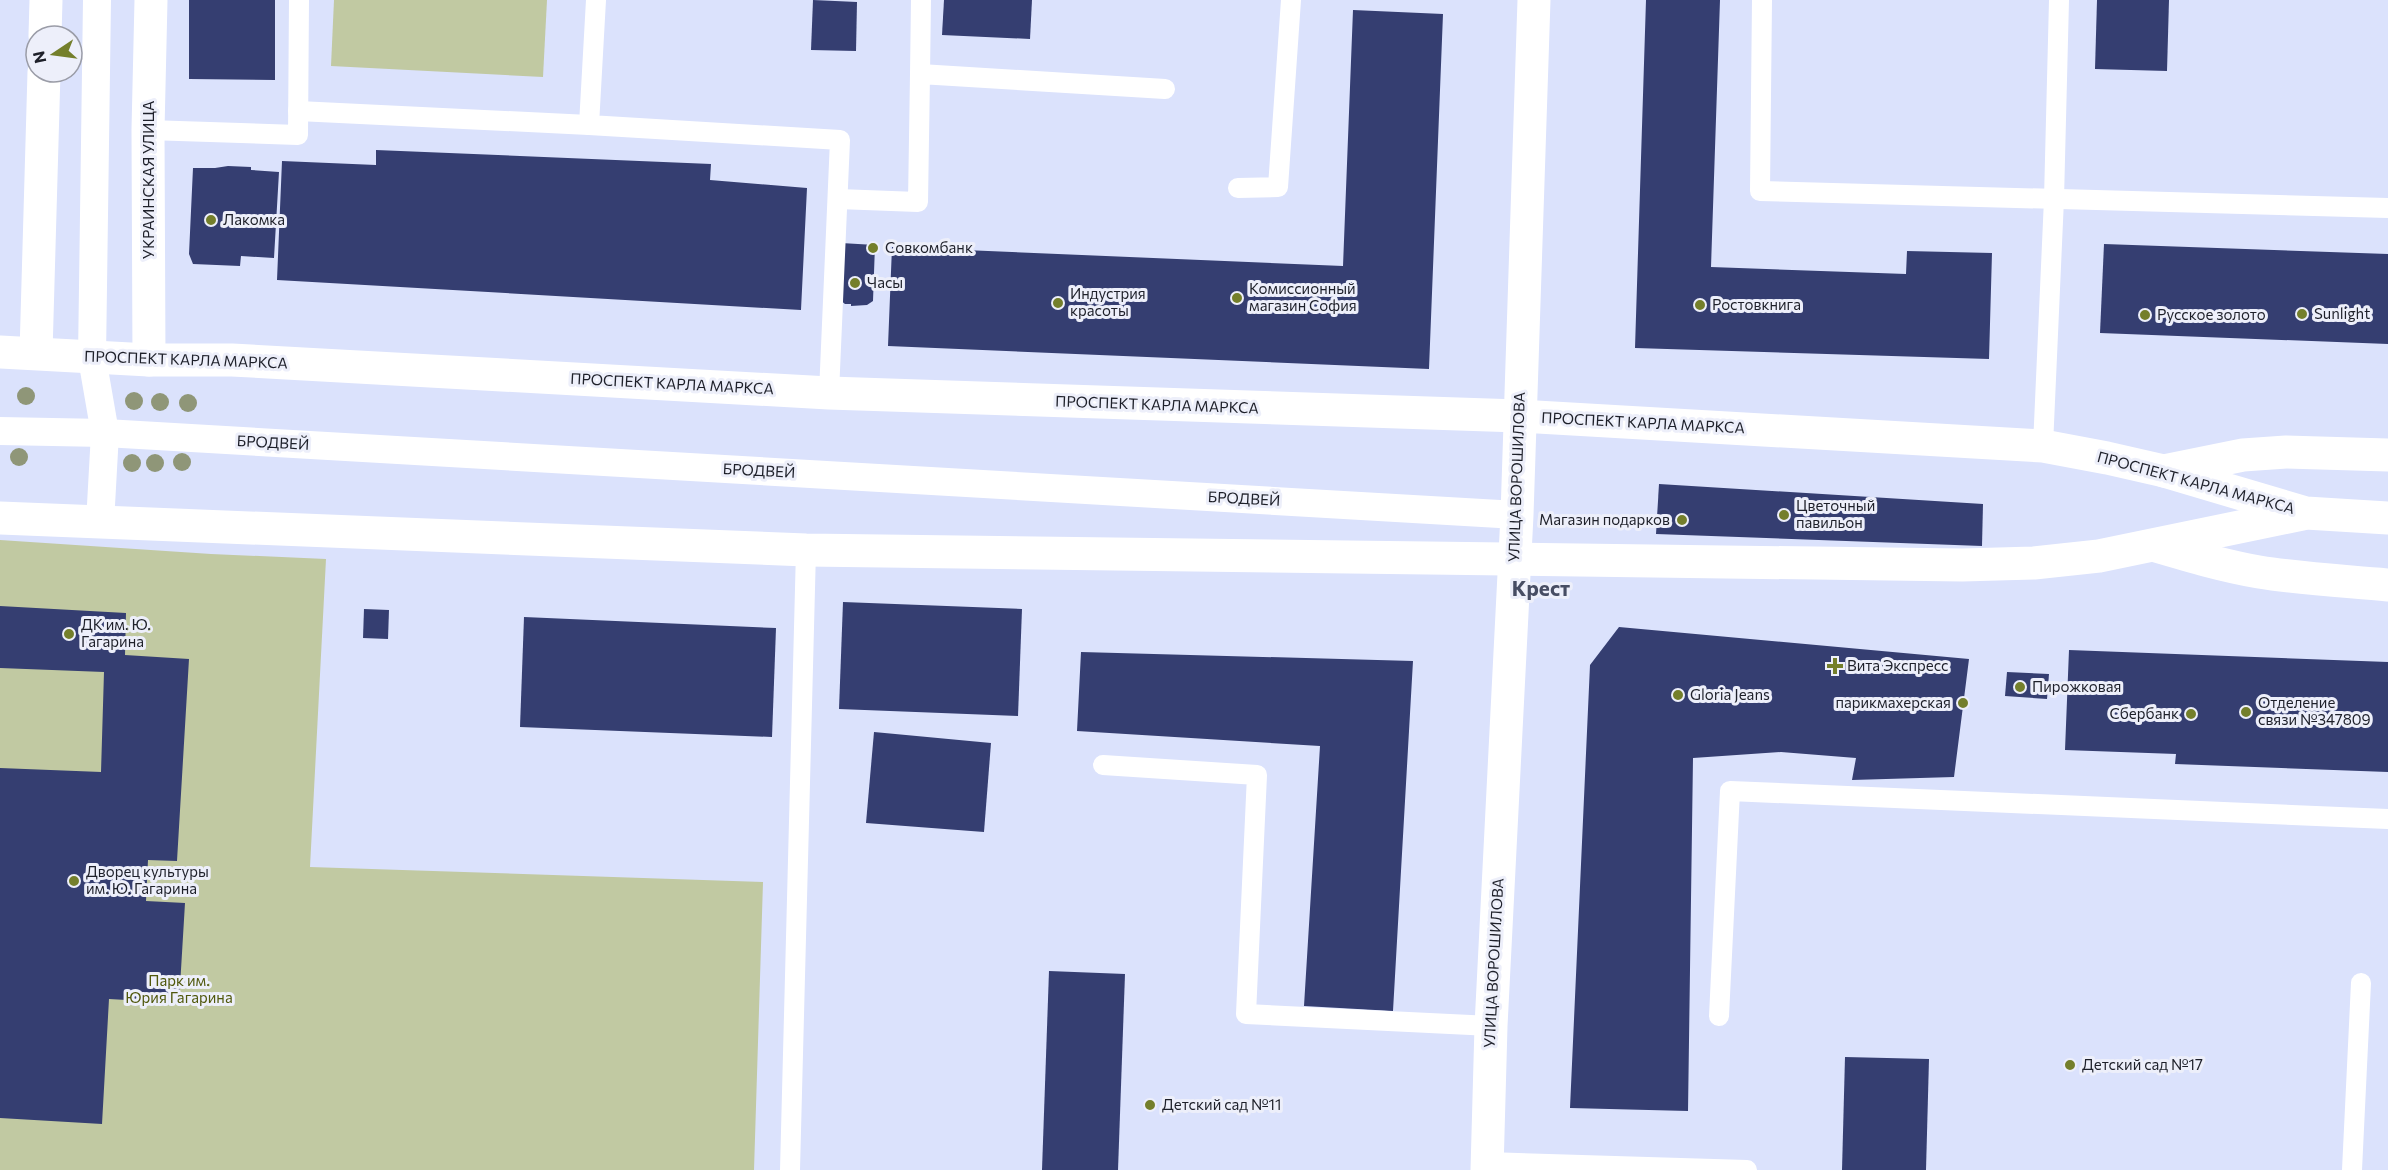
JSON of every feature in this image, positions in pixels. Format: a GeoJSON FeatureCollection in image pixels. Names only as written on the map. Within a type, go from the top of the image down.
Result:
{"type":"FeatureCollection","features":[{"type":"Feature","properties":{"kind":"street"},"geometry":{"type":"LineString","coordinates":[[45,24],[46,0]]}},
{"type":"Feature","properties":{"kind":"street"},"geometry":{"type":"LineString","coordinates":[[97,0],[92,358],[105,433],[100,523]]}},
{"type":"Feature","properties":{"kind":"street","name":"УКРАИНСКАЯ УЛИЦА"},"geometry":{"type":"LineString","coordinates":[[149,360],[148,130],[151,0]]}},
{"type":"Feature","properties":{"kind":"street","name":"УЛИЦА ВОРОШИЛОВА"},"geometry":{"type":"LineString","coordinates":[[1487,1166],[1491,1026],[1517,515],[1534,0]]}},
{"type":"Feature","properties":{"kind":"street"},"geometry":{"type":"LineString","coordinates":[[36,353],[44,84]]}},
{"type":"Feature","properties":{"kind":"street","name":"ПРОСПЕКТ КАРЛА МАРКСА"},"geometry":{"type":"LineString","coordinates":[[0,352],[149,360],[232,360],[829,393],[1519,416],[2043,446],[2164,471],[2306,513],[2388,518]]}},
{"type":"Feature","properties":{"kind":"street","name":"БРОДВЕЙ"},"geometry":{"type":"LineString","coordinates":[[0,431],[105,433],[1517,515]]}},
{"type":"Feature","properties":{"kind":"street"},"geometry":{"type":"LineString","coordinates":[[2164,471],[2211,461],[2286,452],[2388,455]]}},
{"type":"Feature","properties":{"kind":"street","name":"ПРОСПЕКТ КАРЛА МАРКСА"},"geometry":{"type":"LineString","coordinates":[[0,518],[806,550],[1962,565],[2034,563],[2088,557],[2156,546],[2306,513]]}},
{"type":"Feature","properties":{"kind":"street"},"geometry":{"type":"LineString","coordinates":[[2156,546],[2258,572],[2388,585]]}},
{"type":"Feature","properties":{"kind":"lane"},"geometry":{"type":"LineString","coordinates":[[148,130],[298,135],[299,0]]}},
{"type":"Feature","properties":{"kind":"lane"},"geometry":{"type":"LineString","coordinates":[[589,125],[596,0]]}},
{"type":"Feature","properties":{"kind":"lane"},"geometry":{"type":"LineString","coordinates":[[838,199],[918,202],[921,0]]}},
{"type":"Feature","properties":{"kind":"lane"},"geometry":{"type":"LineString","coordinates":[[1238,188],[1278,187],[1291,0]]}},
{"type":"Feature","properties":{"kind":"lane"},"geometry":{"type":"LineString","coordinates":[[1762,0],[1760,191],[2388,208]]}},
{"type":"Feature","properties":{"kind":"lane"},"geometry":{"type":"LineString","coordinates":[[2043,446],[2054,199],[2059,0]]}},
{"type":"Feature","properties":{"kind":"lane"},"geometry":{"type":"LineString","coordinates":[[920,74],[1165,89]]}},
{"type":"Feature","properties":{"kind":"lane"},"geometry":{"type":"LineString","coordinates":[[298,111],[840,140],[829,393]]}},
{"type":"Feature","properties":{"kind":"lane"},"geometry":{"type":"LineString","coordinates":[[790,1170],[806,550]]}},
{"type":"Feature","properties":{"kind":"lane"},"geometry":{"type":"LineString","coordinates":[[1103,765],[1257,775],[1246,1014],[1491,1026]]}},
{"type":"Feature","properties":{"kind":"lane"},"geometry":{"type":"LineString","coordinates":[[1719,1016],[1730,791],[2388,819]]}},
{"type":"Feature","properties":{"kind":"lane"},"geometry":{"type":"LineString","coordinates":[[2352,1170],[2361,983]]}},
{"type":"Feature","properties":{"kind":"lane"},"geometry":{"type":"LineString","coordinates":[[1487,1166],[1748,1170]]}},
{"type":"Feature","properties":{"kind":"green space"},"geometry":{"type":"Polygon","coordinates":[[[334,0],[547,0],[543,77],[331,66],[334,0]]]}},
{"type":"Feature","properties":{"kind":"green space","name":"Парк им. Юрия Гагарина"},"geometry":{"type":"Polygon","coordinates":[[[0,540],[326,559],[310,867],[763,882],[754,1170],[0,1170],[0,540]]]}},
{"type":"Feature","properties":{"kind":"building"},"geometry":{"type":"Polygon","coordinates":[[[189,0],[275,0],[275,80],[189,79],[189,0]]]}},
{"type":"Feature","properties":{"kind":"building"},"geometry":{"type":"Polygon","coordinates":[[[813,0],[857,2],[856,51],[811,50],[813,0]]]}},
{"type":"Feature","properties":{"kind":"building"},"geometry":{"type":"Polygon","coordinates":[[[944,0],[1032,0],[1030,39],[942,35],[944,0]]]}},
{"type":"Feature","properties":{"kind":"building"},"geometry":{"type":"Polygon","coordinates":[[[1646,0],[1720,0],[1711,267],[1906,274],[1907,251],[1992,253],[1989,359],[1635,348],[1646,0]]]}},
{"type":"Feature","properties":{"kind":"building"},"geometry":{"type":"Polygon","coordinates":[[[2097,0],[2169,0],[2167,71],[2095,69],[2097,0]]]}},
{"type":"Feature","properties":{"kind":"building"},"geometry":{"type":"Polygon","coordinates":[[[1353,10],[1443,14],[1429,369],[888,346],[892,247],[1343,266],[1353,10]]]}},
{"type":"Feature","properties":{"kind":"building"},"geometry":{"type":"Polygon","coordinates":[[[376,150],[711,164],[710,180],[807,188],[801,310],[277,280],[282,161],[376,165],[376,150]]]}},
{"type":"Feature","properties":{"kind":"building"},"geometry":{"type":"Polygon","coordinates":[[[228,166],[279,172],[274,258],[241,256],[240,266],[193,264],[189,254],[193,168],[228,166]]]}},
{"type":"Feature","properties":{"kind":"building"},"geometry":{"type":"Polygon","coordinates":[[[841,243],[875,245],[873,301],[867,305],[851,306],[839,299],[841,243]]]}},
{"type":"Feature","properties":{"kind":"building"},"geometry":{"type":"Polygon","coordinates":[[[2104,244],[2388,254],[2388,344],[2100,333],[2104,244]]]}},
{"type":"Feature","properties":{"kind":"building"},"geometry":{"type":"Polygon","coordinates":[[[1659,484],[1983,504],[1982,546],[1656,534],[1659,484]]]}},
{"type":"Feature","properties":{"kind":"building"},"geometry":{"type":"Polygon","coordinates":[[[843,602],[1022,609],[1018,716],[839,709],[843,602]]]}},
{"type":"Feature","properties":{"kind":"building","name":"Дворец культуры им. Ю. Гагарина"},"geometry":{"type":"Polygon","coordinates":[[[0,606],[126,613],[125,655],[189,659],[177,861],[148,860],[146,901],[185,903],[179,1003],[109,999],[102,1124],[0,1118],[0,768],[101,772],[104,672],[0,668],[0,606]]]}},
{"type":"Feature","properties":{"kind":"building"},"geometry":{"type":"Polygon","coordinates":[[[364,609],[389,610],[388,639],[363,638],[364,609]]]}},
{"type":"Feature","properties":{"kind":"building"},"geometry":{"type":"Polygon","coordinates":[[[524,617],[776,628],[772,737],[520,727],[524,617]]]}},
{"type":"Feature","properties":{"kind":"building"},"geometry":{"type":"Polygon","coordinates":[[[1619,627],[1969,659],[1954,777],[1852,780],[1856,758],[1781,752],[1693,758],[1688,1111],[1570,1108],[1590,665],[1619,627]]]}},
{"type":"Feature","properties":{"kind":"building"},"geometry":{"type":"Polygon","coordinates":[[[2069,650],[2388,662],[2388,772],[2175,764],[2176,754],[2065,750],[2069,650]]]}},
{"type":"Feature","properties":{"kind":"building"},"geometry":{"type":"Polygon","coordinates":[[[1081,652],[1413,661],[1393,1011],[1304,1006],[1320,746],[1077,731],[1081,652]]]}},
{"type":"Feature","properties":{"kind":"building"},"geometry":{"type":"Polygon","coordinates":[[[2007,672],[2049,674],[2047,699],[2005,696],[2007,672]]]}},
{"type":"Feature","properties":{"kind":"building"},"geometry":{"type":"Polygon","coordinates":[[[874,732],[991,743],[984,832],[866,823],[874,732]]]}},
{"type":"Feature","properties":{"kind":"building"},"geometry":{"type":"Polygon","coordinates":[[[1049,971],[1125,974],[1118,1170],[1042,1170],[1049,971]]]}},
{"type":"Feature","properties":{"kind":"building"},"geometry":{"type":"Polygon","coordinates":[[[1845,1057],[1929,1059],[1926,1170],[1842,1170],[1845,1057]]]}},
{"type":"Feature","properties":{"kind":"place","name":"Лакомка"},"geometry":{"type":"Point","coordinates":[211,220]}},
{"type":"Feature","properties":{"kind":"place","name":"Совкомбанк"},"geometry":{"type":"Point","coordinates":[873,248]}},
{"type":"Feature","properties":{"kind":"place","name":"Часы"},"geometry":{"type":"Point","coordinates":[855,283]}},
{"type":"Feature","properties":{"kind":"place","name":"Комиссионный магазин София"},"geometry":{"type":"Point","coordinates":[1237,298]}},
{"type":"Feature","properties":{"kind":"place","name":"Индустрия красоты"},"geometry":{"type":"Point","coordinates":[1058,303]}},
{"type":"Feature","properties":{"kind":"place","name":"Ростовкнига"},"geometry":{"type":"Point","coordinates":[1700,305]}},
{"type":"Feature","properties":{"kind":"place","name":"Sunlight"},"geometry":{"type":"Point","coordinates":[2302,314]}},
{"type":"Feature","properties":{"kind":"place","name":"Русское золото"},"geometry":{"type":"Point","coordinates":[2145,315]}},
{"type":"Feature","properties":{"kind":"place","name":"Цветочный павильон"},"geometry":{"type":"Point","coordinates":[1784,515]}},
{"type":"Feature","properties":{"kind":"place","name":"Магазин подарков"},"geometry":{"type":"Point","coordinates":[1682,520]}},
{"type":"Feature","properties":{"kind":"place","name":"ДК им. Ю. Гагарина"},"geometry":{"type":"Point","coordinates":[69,634]}},
{"type":"Feature","properties":{"kind":"place","name":"Вита Экспресс"},"geometry":{"type":"Point","coordinates":[1835,666]}},
{"type":"Feature","properties":{"kind":"place","name":"Пирожковая"},"geometry":{"type":"Point","coordinates":[2020,687]}},
{"type":"Feature","properties":{"kind":"place","name":"Gloria Jeans"},"geometry":{"type":"Point","coordinates":[1678,695]}},
{"type":"Feature","properties":{"kind":"place","name":"парикмахерская"},"geometry":{"type":"Point","coordinates":[1963,703]}},
{"type":"Feature","properties":{"kind":"place","name":"Отделение связи №347809"},"geometry":{"type":"Point","coordinates":[2246,712]}},
{"type":"Feature","properties":{"kind":"place","name":"Сбербанк"},"geometry":{"type":"Point","coordinates":[2191,714]}},
{"type":"Feature","properties":{"kind":"place","name":"Дворец культуры им. Ю. Гагарина"},"geometry":{"type":"Point","coordinates":[74,881]}},
{"type":"Feature","properties":{"kind":"place","name":"Детский сад №17"},"geometry":{"type":"Point","coordinates":[2070,1065]}},
{"type":"Feature","properties":{"kind":"place","name":"Детский сад №11"},"geometry":{"type":"Point","coordinates":[1150,1105]}},
{"type":"Feature","properties":{"kind":"district","name":"Крест"},"geometry":{"type":"Point","coordinates":[1541,589]}}]}
